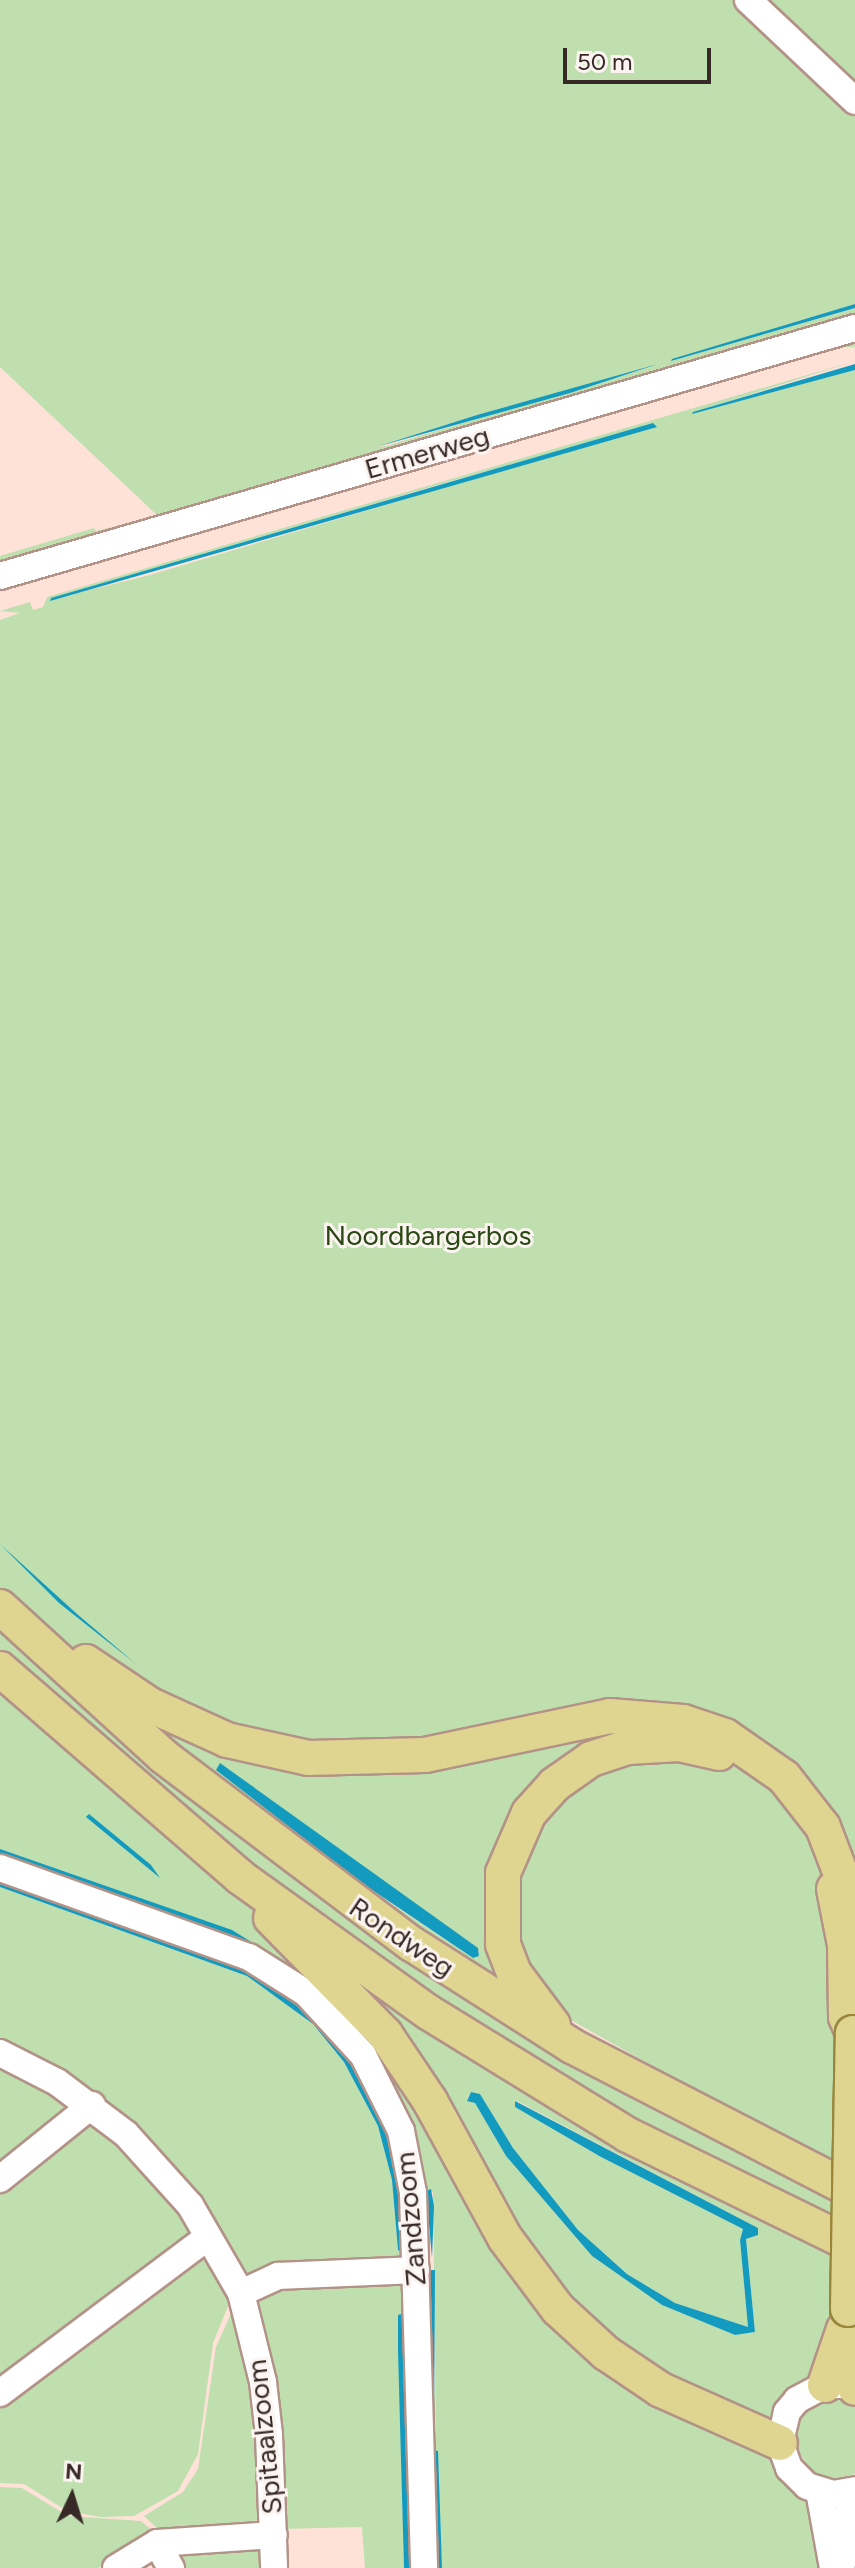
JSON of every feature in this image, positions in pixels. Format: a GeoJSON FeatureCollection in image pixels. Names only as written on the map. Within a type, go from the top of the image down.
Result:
{"type":"FeatureCollection","features":[{"type":"Feature","properties":{"kind":"main road"},"geometry":{"type":"LineString","coordinates":[[0,1601],[150,1705],[227,1740],[308,1758],[425,1755],[610,1716],[657,1716],[703,1728],[762,1759],[811,1807],[837,1854],[855,1911]]}},
{"type":"Feature","properties":{"kind":"main road","name":"Rondweg"},"geometry":{"type":"LineString","coordinates":[[0,1607],[163,1756],[249,1825],[401,1936],[572,2046],[855,2192]]}},
{"type":"Feature","properties":{"kind":"main road","name":"Rondweg"},"geometry":{"type":"LineString","coordinates":[[0,1669],[240,1877],[497,2057],[628,2135],[855,2246]]}},
{"type":"Feature","properties":{"kind":"main road"},"geometry":{"type":"LineString","coordinates":[[572,2046],[532,2001],[503,1944],[499,1901],[506,1858],[529,1813],[554,1785],[591,1759],[653,1744],[700,1748],[741,1763],[784,1797],[804,1823],[840,1908],[851,2026],[845,2387]]}},
{"type":"Feature","properties":{"kind":"main road"},"geometry":{"type":"LineString","coordinates":[[240,1877],[289,1940],[385,2034],[430,2101],[505,2238],[558,2309],[606,2353],[661,2390],[780,2443]]}},
{"type":"Feature","properties":{"kind":"street"},"geometry":{"type":"LineString","coordinates":[[748,0],[855,101]]}},
{"type":"Feature","properties":{"kind":"street","name":"Ermerweg"},"geometry":{"type":"LineString","coordinates":[[0,576],[855,328]]}},
{"type":"Feature","properties":{"kind":"street","name":"Zandzoom"},"geometry":{"type":"LineString","coordinates":[[0,1868],[249,1957],[306,1993],[335,2020],[363,2055],[401,2131],[413,2193],[424,2568]]}},
{"type":"Feature","properties":{"kind":"street","name":"Spitaalzoom"},"geometry":{"type":"LineString","coordinates":[[0,2053],[92,2105],[158,2167],[208,2237],[241,2293],[263,2382],[274,2568]]}},
{"type":"Feature","properties":{"kind":"street"},"geometry":{"type":"LineString","coordinates":[[0,2179],[92,2105]]}},
{"type":"Feature","properties":{"kind":"street"},"geometry":{"type":"LineString","coordinates":[[0,2393],[208,2237]]}},
{"type":"Feature","properties":{"kind":"street"},"geometry":{"type":"LineString","coordinates":[[241,2293],[278,2276],[416,2270]]}},
{"type":"Feature","properties":{"kind":"street"},"geometry":{"type":"LineString","coordinates":[[842,2568],[852,2491],[819,2491],[797,2478],[780,2443],[787,2412],[797,2400],[845,2387]]}},
{"type":"Feature","properties":{"kind":"street"},"geometry":{"type":"LineString","coordinates":[[819,2491],[833,2568]]}},
{"type":"Feature","properties":{"kind":"street","name":"Spitaalzoom"},"geometry":{"type":"LineString","coordinates":[[116,2568],[157,2543],[274,2535]]}},
{"type":"Feature","properties":{"kind":"street"},"geometry":{"type":"LineString","coordinates":[[157,2543],[171,2568]]}},
{"type":"Feature","properties":{"kind":"green space"},"geometry":{"type":"Polygon","coordinates":[[[0,0],[742,0],[855,107],[855,304],[671,361],[855,308],[855,316],[0,567],[0,556],[94,528],[96,531],[158,516],[0,367],[0,0]],[[658,365],[477,415],[377,447],[658,365]]]}},
{"type":"Feature","properties":{"kind":"green space"},"geometry":{"type":"Polygon","coordinates":[[[755,0],[855,0],[855,95],[755,0]]]}},
{"type":"Feature","properties":{"kind":"green space"},"geometry":{"type":"Polygon","coordinates":[[[0,336],[855,336],[855,347],[0,347],[0,336]]]}},
{"type":"Feature","properties":{"kind":"green space","name":"Noordbargerbos"},"geometry":{"type":"Polygon","coordinates":[[[855,361],[692,413],[855,370],[855,2154],[836,2149],[855,2158],[855,2179],[560,2014],[504,1961],[526,2005],[383,1913],[385,1939],[530,2034],[697,2129],[855,2205],[855,2233],[787,2203],[601,2106],[386,1971],[387,1999],[509,2077],[619,2142],[855,2259],[855,2285],[835,2277],[837,2319],[824,2368],[790,2396],[773,2427],[666,2386],[619,2356],[572,2316],[516,2247],[401,2047],[320,1976],[363,2019],[409,2079],[499,2242],[543,2302],[582,2341],[634,2381],[765,2443],[815,2509],[823,2568],[442,2568],[435,2449],[436,2568],[429,2568],[421,2267],[430,2267],[436,2434],[433,2192],[426,2191],[430,2262],[421,2262],[413,2159],[393,2099],[369,2054],[322,2001],[255,1955],[0,1863],[0,1856],[253,1943],[0,1850],[0,620],[20,613],[0,611],[30,602],[33,610],[43,607],[47,597],[855,361]],[[658,424],[451,481],[49,600],[150,575],[658,424]],[[382,1885],[383,1898],[473,1958],[479,1956],[478,1948],[382,1885]],[[279,1953],[338,2006],[383,2060],[480,2223],[418,2106],[390,2065],[328,1991],[279,1953]],[[471,2092],[467,2100],[475,2103],[506,2156],[592,2256],[662,2305],[735,2335],[755,2332],[746,2239],[758,2235],[758,2228],[515,2100],[515,2107],[601,2157],[743,2229],[740,2240],[748,2327],[675,2303],[627,2274],[578,2230],[513,2148],[480,2094],[471,2092]]]}},
{"type":"Feature","properties":{"kind":"green space"},"geometry":{"type":"Polygon","coordinates":[[[0,1873],[241,1960],[315,2008],[357,2055],[391,2119],[406,2174],[412,2258],[402,2265],[275,2269],[256,2281],[237,2277],[210,2226],[155,2153],[71,2083],[0,2045],[0,1887],[247,1976],[313,2024],[344,2062],[378,2126],[392,2180],[398,2250],[404,2254],[405,2218],[391,2145],[363,2080],[321,2025],[257,1976],[0,1882],[0,1873]]]}},
{"type":"Feature","properties":{"kind":"green space"},"geometry":{"type":"Polygon","coordinates":[[[0,2061],[62,2098],[65,2109],[0,2170],[0,2061]]]}},
{"type":"Feature","properties":{"kind":"green space"},"geometry":{"type":"Polygon","coordinates":[[[97,2122],[162,2183],[191,2231],[189,2240],[0,2385],[0,2189],[81,2124],[97,2122]]]}},
{"type":"Feature","properties":{"kind":"green space"},"geometry":{"type":"Polygon","coordinates":[[[206,2248],[231,2299],[213,2343],[198,2454],[178,2491],[134,2516],[101,2517],[67,2511],[24,2484],[0,2483],[0,2403],[206,2248]]]}},
{"type":"Feature","properties":{"kind":"green space"},"geometry":{"type":"Polygon","coordinates":[[[403,2280],[412,2288],[401,2441],[404,2568],[365,2568],[362,2527],[280,2529],[253,2317],[260,2295],[278,2283],[403,2280]]]}},
{"type":"Feature","properties":{"kind":"green space"},"geometry":{"type":"Polygon","coordinates":[[[234,2307],[256,2385],[260,2520],[161,2532],[144,2516],[183,2492],[198,2469],[216,2347],[234,2307]]]}},
{"type":"Feature","properties":{"kind":"green space"},"geometry":{"type":"Polygon","coordinates":[[[839,2397],[855,2402],[855,2474],[832,2479],[811,2471],[794,2444],[796,2423],[809,2406],[839,2397]]]}},
{"type":"Feature","properties":{"kind":"green space"},"geometry":{"type":"Polygon","coordinates":[[[0,2487],[22,2488],[68,2516],[141,2521],[155,2533],[98,2568],[0,2568],[0,2487]]]}},
{"type":"Feature","properties":{"kind":"green space"},"geometry":{"type":"Polygon","coordinates":[[[256,2547],[266,2568],[179,2568],[185,2553],[256,2547]]]}},
{"type":"Feature","properties":{"kind":"water"},"geometry":{"type":"Polygon","coordinates":[[[855,304],[855,308],[671,361],[672,359],[855,304]]]}},
{"type":"Feature","properties":{"kind":"water"},"geometry":{"type":"Polygon","coordinates":[[[658,364],[570,393],[376,447],[477,415],[658,364]]]}},
{"type":"Feature","properties":{"kind":"water"},"geometry":{"type":"Polygon","coordinates":[[[855,364],[855,370],[692,414],[693,412],[855,364]]]}},
{"type":"Feature","properties":{"kind":"water"},"geometry":{"type":"Polygon","coordinates":[[[653,423],[657,427],[50,601],[51,598],[653,423]]]}},
{"type":"Feature","properties":{"kind":"water"},"geometry":{"type":"Polygon","coordinates":[[[0,1544],[77,1614],[136,1664],[59,1603],[0,1544]]]}},
{"type":"Feature","properties":{"kind":"water"},"geometry":{"type":"Polygon","coordinates":[[[220,1763],[478,1948],[479,1956],[473,1958],[359,1881],[216,1770],[220,1763]]]}},
{"type":"Feature","properties":{"kind":"water"},"geometry":{"type":"Polygon","coordinates":[[[89,1814],[151,1865],[160,1878],[86,1817],[89,1814]]]}},
{"type":"Feature","properties":{"kind":"water"},"geometry":{"type":"Polygon","coordinates":[[[0,1849],[232,1930],[253,1943],[0,1856],[0,1849]]]}},
{"type":"Feature","properties":{"kind":"water"},"geometry":{"type":"Polygon","coordinates":[[[0,1882],[236,1966],[303,2009],[351,2063],[383,2123],[401,2193],[404,2254],[398,2250],[392,2180],[378,2126],[344,2062],[313,2024],[247,1976],[0,1887],[0,1882]]]}},
{"type":"Feature","properties":{"kind":"water"},"geometry":{"type":"Polygon","coordinates":[[[471,2092],[480,2094],[513,2148],[578,2230],[627,2274],[675,2303],[748,2327],[740,2240],[743,2229],[601,2157],[515,2107],[515,2101],[758,2228],[758,2235],[746,2239],[755,2332],[735,2335],[662,2305],[592,2256],[506,2156],[475,2103],[467,2101],[471,2092]]]}},
{"type":"Feature","properties":{"kind":"water"},"geometry":{"type":"Polygon","coordinates":[[[431,2189],[434,2206],[432,2258],[426,2191],[431,2189]]]}},
{"type":"Feature","properties":{"kind":"water"},"geometry":{"type":"Polygon","coordinates":[[[430,2270],[435,2270],[434,2434],[433,2432],[430,2270]]]}},
{"type":"Feature","properties":{"kind":"water"},"geometry":{"type":"Polygon","coordinates":[[[405,2313],[411,2568],[404,2568],[398,2351],[398,2315],[405,2313]]]}},
{"type":"Feature","properties":{"kind":"water"},"geometry":{"type":"Polygon","coordinates":[[[433,2450],[438,2451],[442,2568],[436,2568],[433,2450]]]}}]}
